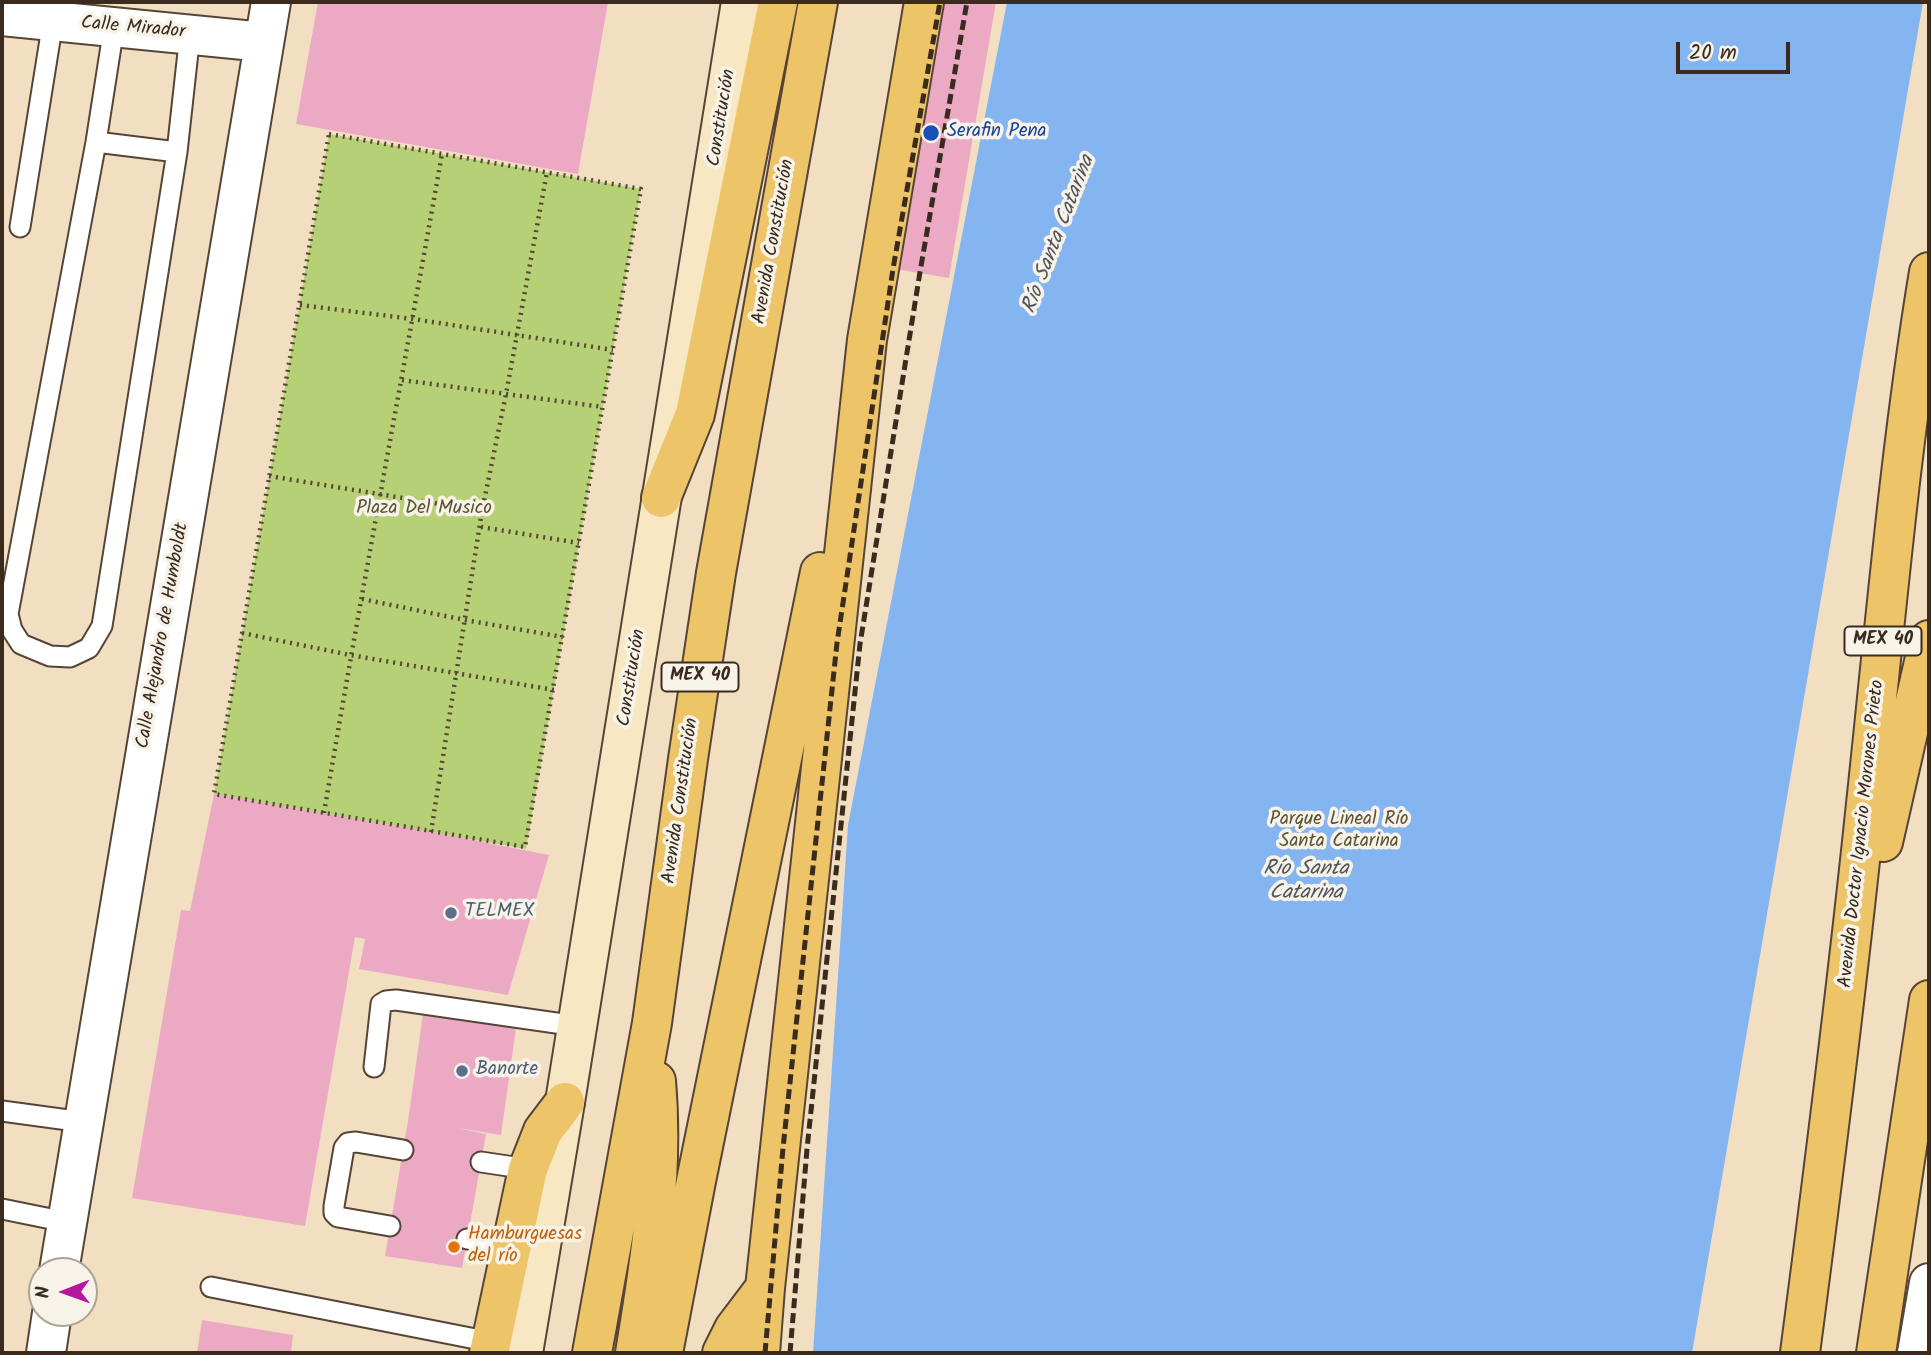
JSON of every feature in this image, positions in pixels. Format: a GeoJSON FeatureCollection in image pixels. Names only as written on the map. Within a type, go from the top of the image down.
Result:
{"type":"FeatureCollection","features":[{"type":"Feature","properties":{"kind":"main road"},"geometry":{"type":"LineString","coordinates":[[661,498],[695,414],[778,2]]}},
{"type":"Feature","properties":{"kind":"main road","name":"Avenida Constitución"},"geometry":{"type":"LineString","coordinates":[[592,1353],[652,1023],[716,573],[818,2]]}},
{"type":"Feature","properties":{"kind":"main road"},"geometry":{"type":"LineString","coordinates":[[663,1353],[867,340],[924,2]]}},
{"type":"Feature","properties":{"kind":"main road","name":"Avenida Doctor Ignacio Morones Prieto"},"geometry":{"type":"LineString","coordinates":[[1800,1353],[1844,1011],[1904,449],[1929,272]]}},
{"type":"Feature","properties":{"kind":"main road"},"geometry":{"type":"LineString","coordinates":[[760,1353],[867,340]]}},
{"type":"Feature","properties":{"kind":"main road","name":"MEX 40"},"geometry":{"type":"LineString","coordinates":[[1844,1011],[1929,640]]}},
{"type":"Feature","properties":{"kind":"main road"},"geometry":{"type":"LineString","coordinates":[[1876,1353],[1929,1000]]}},
{"type":"Feature","properties":{"kind":"main road"},"geometry":{"type":"LineString","coordinates":[[635,1353],[653,1229],[659,1165],[659,1118],[652,1023]]}},
{"type":"Feature","properties":{"kind":"main road"},"geometry":{"type":"LineString","coordinates":[[501,1349],[512,1247],[528,1169],[543,1131],[565,1102]]}},
{"type":"Feature","properties":{"kind":"main road"},"geometry":{"type":"LineString","coordinates":[[722,1353],[734,1329],[765,1288]]}},
{"type":"Feature","properties":{"kind":"street","name":"Calle Alejandro de Humboldt"},"geometry":{"type":"LineString","coordinates":[[61,1257],[271,2]]}},
{"type":"Feature","properties":{"kind":"street","name":"Constitución"},"geometry":{"type":"LineString","coordinates":[[501,1349],[565,1102],[741,2]]}},
{"type":"Feature","properties":{"kind":"street","name":"Calle Mirador"},"geometry":{"type":"LineString","coordinates":[[2,16],[264,42]]}},
{"type":"Feature","properties":{"kind":"street"},"geometry":{"type":"LineString","coordinates":[[1917,1353],[1929,1283]]}},
{"type":"Feature","properties":{"kind":"street"},"geometry":{"type":"LineString","coordinates":[[46,1353],[50,1327]]}},
{"type":"Feature","properties":{"kind":"lane"},"geometry":{"type":"LineString","coordinates":[[20,228],[53,21]]}},
{"type":"Feature","properties":{"kind":"lane"},"geometry":{"type":"LineString","coordinates":[[114,27],[96,142],[8,614],[12,631],[21,645],[50,656],[70,657],[89,648],[102,626],[177,152],[190,34]]}},
{"type":"Feature","properties":{"kind":"lane"},"geometry":{"type":"LineString","coordinates":[[96,142],[177,152]]}},
{"type":"Feature","properties":{"kind":"lane"},"geometry":{"type":"LineString","coordinates":[[374,1067],[381,1004],[386,1001],[396,1000],[577,1026]]}},
{"type":"Feature","properties":{"kind":"lane"},"geometry":{"type":"LineString","coordinates":[[2,1111],[83,1122]]}},
{"type":"Feature","properties":{"kind":"lane"},"geometry":{"type":"LineString","coordinates":[[390,1226],[338,1217],[334,1213],[334,1206],[344,1148],[348,1143],[403,1150]]}},
{"type":"Feature","properties":{"kind":"lane"},"geometry":{"type":"LineString","coordinates":[[481,1163],[528,1169]]}},
{"type":"Feature","properties":{"kind":"lane"},"geometry":{"type":"LineString","coordinates":[[2,1209],[66,1223]]}},
{"type":"Feature","properties":{"kind":"lane"},"geometry":{"type":"LineString","coordinates":[[467,1239],[512,1247]]}},
{"type":"Feature","properties":{"kind":"lane"},"geometry":{"type":"LineString","coordinates":[[211,1287],[501,1349]]}},
{"type":"Feature","properties":{"kind":"path"},"geometry":{"type":"LineString","coordinates":[[329,134],[547,172],[641,189],[525,847],[214,794],[329,134]]}},
{"type":"Feature","properties":{"kind":"path"},"geometry":{"type":"LineString","coordinates":[[324,813],[350,655],[442,154]]}},
{"type":"Feature","properties":{"kind":"path"},"geometry":{"type":"LineString","coordinates":[[431,832],[482,511],[547,172]]}},
{"type":"Feature","properties":{"kind":"path"},"geometry":{"type":"LineString","coordinates":[[300,305],[413,319],[613,350]]}},
{"type":"Feature","properties":{"kind":"path"},"geometry":{"type":"LineString","coordinates":[[402,380],[603,407]]}},
{"type":"Feature","properties":{"kind":"path"},"geometry":{"type":"LineString","coordinates":[[270,476],[482,511]]}},
{"type":"Feature","properties":{"kind":"path"},"geometry":{"type":"LineString","coordinates":[[481,527],[579,543]]}},
{"type":"Feature","properties":{"kind":"path"},"geometry":{"type":"LineString","coordinates":[[362,599],[563,637]]}},
{"type":"Feature","properties":{"kind":"path"},"geometry":{"type":"LineString","coordinates":[[242,633],[350,655],[554,690]]}},
{"type":"Feature","properties":{"kind":"green space","name":"Plaza Del Musico"},"geometry":{"type":"Polygon","coordinates":[[[329,134],[641,189],[526,849],[214,794],[329,134]]]}},
{"type":"Feature","properties":{"kind":"water","name":"Río Santa Catarina"},"geometry":{"type":"Polygon","coordinates":[[[1007,2],[1923,2],[1692,1353],[813,1353],[848,825],[1007,2]]]}},
{"type":"Feature","properties":{"kind":"building"},"geometry":{"type":"Polygon","coordinates":[[[318,2],[608,2],[578,174],[296,124],[318,2]]]}},
{"type":"Feature","properties":{"kind":"building","name":"Serafin Pena"},"geometry":{"type":"Polygon","coordinates":[[[911,2],[996,2],[949,278],[866,264],[911,2]]]}},
{"type":"Feature","properties":{"kind":"building"},"geometry":{"type":"Polygon","coordinates":[[[214,794],[549,855],[508,995],[359,969],[365,939],[355,937],[305,1226],[132,1198],[181,910],[190,911],[214,794]]]}},
{"type":"Feature","properties":{"kind":"building"},"geometry":{"type":"Polygon","coordinates":[[[424,1007],[517,1021],[501,1135],[458,1128],[486,1134],[462,1268],[385,1256],[424,1007]]]}},
{"type":"Feature","properties":{"kind":"building"},"geometry":{"type":"Polygon","coordinates":[[[202,1320],[293,1335],[291,1353],[197,1353],[202,1320]]]}},
{"type":"Feature","properties":{"kind":"railway"},"geometry":{"type":"LineString","coordinates":[[765,1353],[783,1148],[837,643],[893,269],[940,2]]}},
{"type":"Feature","properties":{"kind":"railway"},"geometry":{"type":"LineString","coordinates":[[790,1353],[807,1149],[860,644],[967,2]]}},
{"type":"Feature","properties":{"kind":"place","name":"Serafin Pena"},"geometry":{"type":"Point","coordinates":[931,133]}},
{"type":"Feature","properties":{"kind":"place","name":"TELMEX"},"geometry":{"type":"Point","coordinates":[451,913]}},
{"type":"Feature","properties":{"kind":"place","name":"Banorte"},"geometry":{"type":"Point","coordinates":[462,1071]}},
{"type":"Feature","properties":{"kind":"place","name":"Hamburguesas del río"},"geometry":{"type":"Point","coordinates":[454,1247]}},
{"type":"Feature","properties":{"kind":"park label","name":"Parque Lineal Río Santa Catarina"},"geometry":{"type":"Point","coordinates":[1339,832]}}]}
